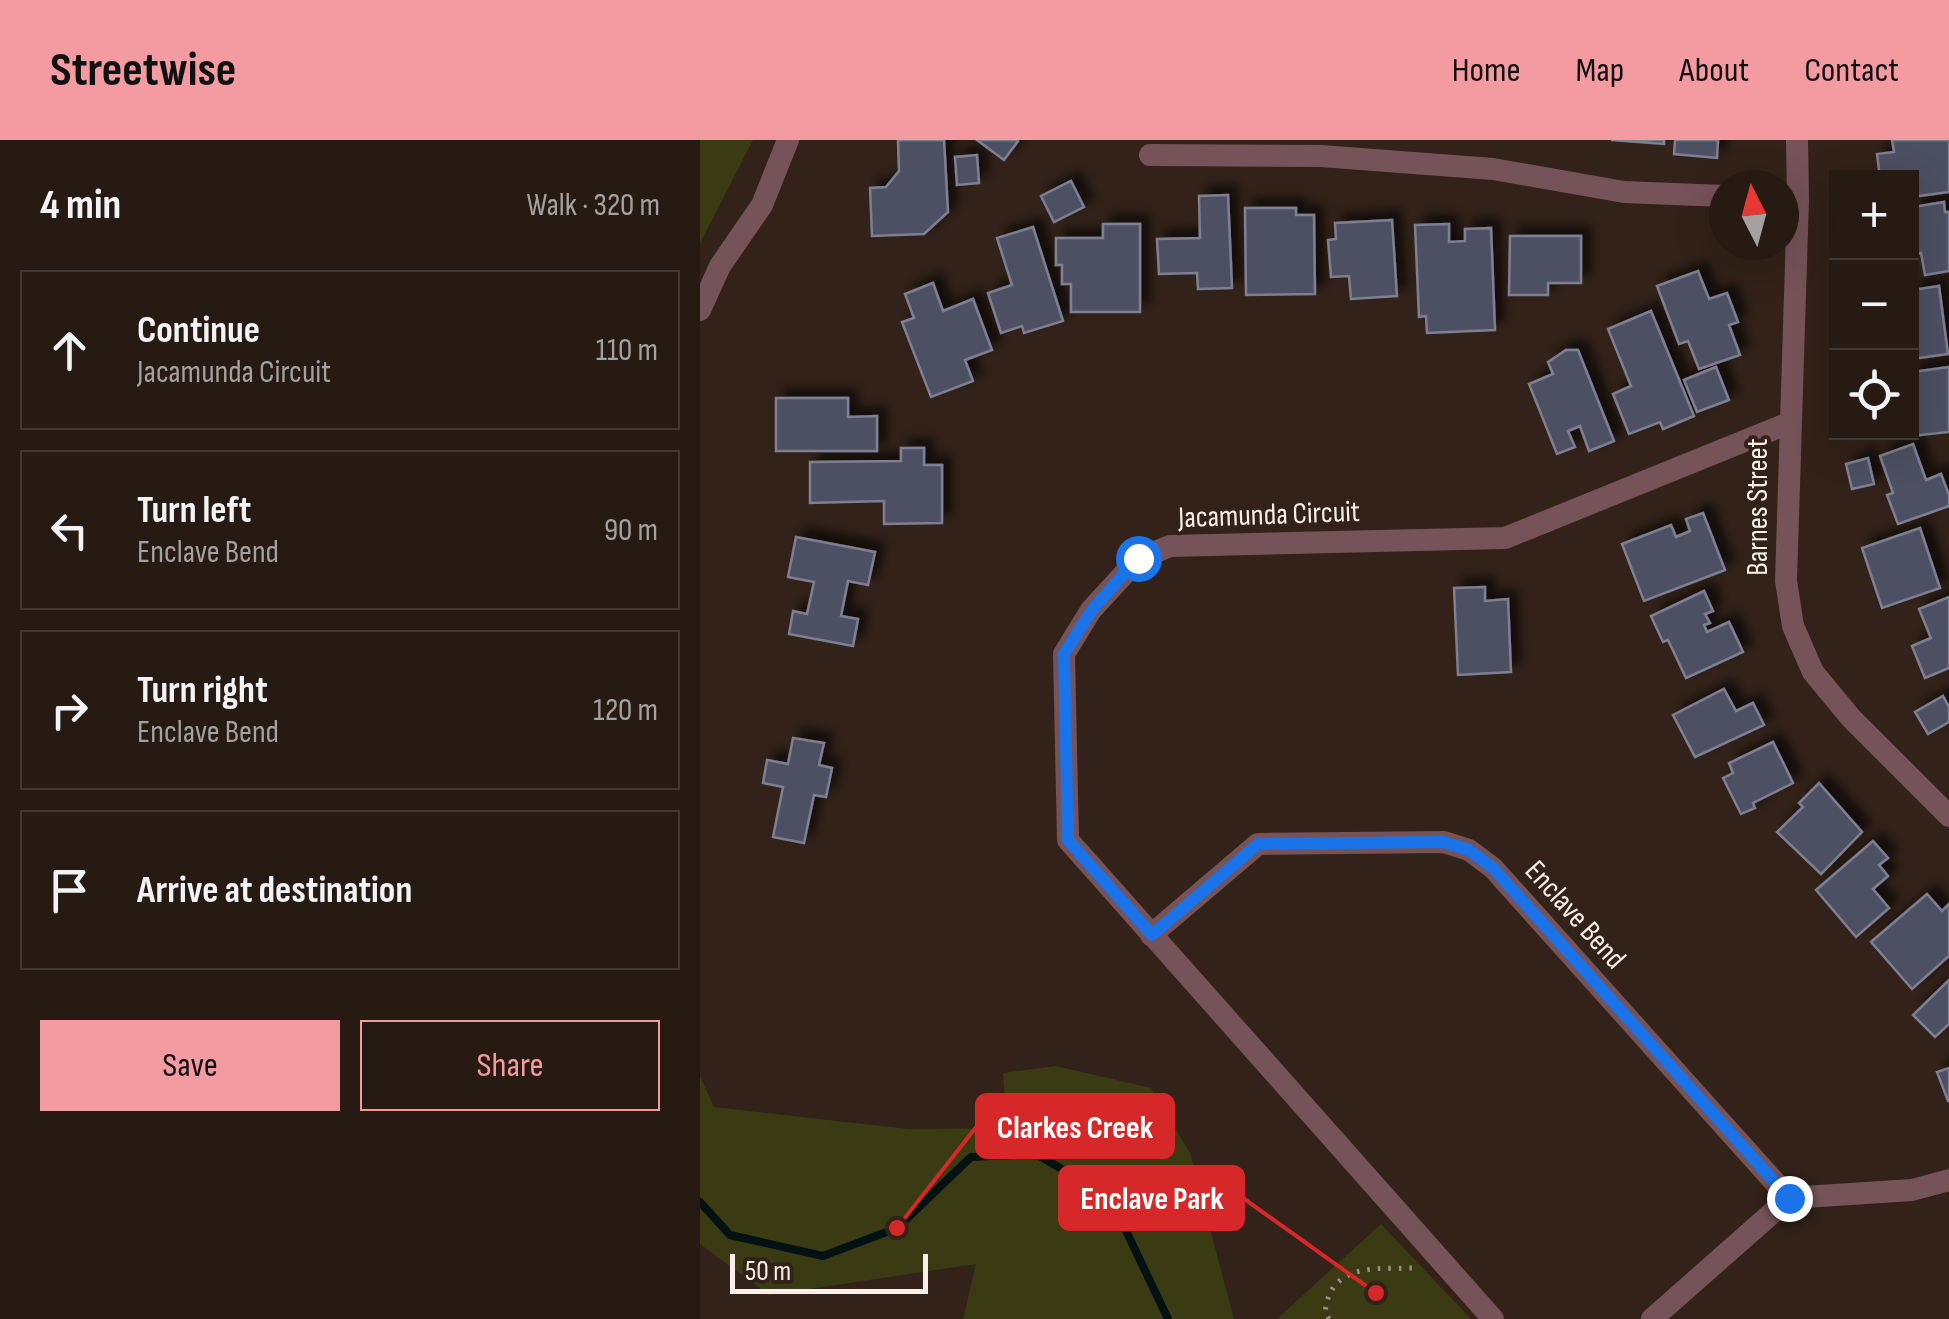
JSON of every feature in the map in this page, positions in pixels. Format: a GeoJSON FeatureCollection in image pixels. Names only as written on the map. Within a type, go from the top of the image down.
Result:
{"type":"FeatureCollection","features":[{"type":"Feature","properties":{"kind":"street"},"geometry":{"type":"LineString","coordinates":[[700,310],[720,266],[762,205],[788,140]]}},
{"type":"Feature","properties":{"kind":"street","name":"Barnes Street"},"geometry":{"type":"LineString","coordinates":[[1794,170],[1797,140]]}},
{"type":"Feature","properties":{"kind":"street"},"geometry":{"type":"LineString","coordinates":[[1150,155],[1321,156],[1494,170],[1624,192],[1709,195]]}},
{"type":"Feature","properties":{"kind":"street","name":"Barnes Street"},"geometry":{"type":"LineString","coordinates":[[1790,260],[1786,581],[1794,626],[1812,672],[1851,718],[1949,816]]}},
{"type":"Feature","properties":{"kind":"street","name":"Jacamunda Circuit"},"geometry":{"type":"LineString","coordinates":[[1493,1319],[1068,840],[1064,654],[1092,610],[1138,558],[1170,546],[1505,538],[1788,423]]}},
{"type":"Feature","properties":{"kind":"street","name":"Enclave Bend"},"geometry":{"type":"LineString","coordinates":[[1152,935],[1258,844],[1444,842],[1469,850],[1493,868],[1789,1198]]}},
{"type":"Feature","properties":{"kind":"street"},"geometry":{"type":"LineString","coordinates":[[1652,1319],[1789,1198],[1912,1190],[1949,1180]]}},
{"type":"Feature","properties":{"kind":"path"},"geometry":{"type":"LineString","coordinates":[[1329,1319],[1325,1312],[1328,1293],[1347,1276],[1366,1269],[1415,1268],[1432,1252]]}},
{"type":"Feature","properties":{"kind":"shaded area"},"geometry":{"type":"Polygon","coordinates":[[[700,140],[753,140],[700,243],[700,140]]]}},
{"type":"Feature","properties":{"kind":"shaded area"},"geometry":{"type":"Polygon","coordinates":[[[1056,1066],[1151,1088],[1190,1153],[1234,1319],[963,1319],[976,1264],[769,1295],[700,1244],[700,1076],[714,1107],[908,1129],[1007,1128],[1003,1073],[1056,1066]]]}},
{"type":"Feature","properties":{"kind":"shaded area"},"geometry":{"type":"Polygon","coordinates":[[[1381,1224],[1471,1319],[1277,1319],[1381,1224]]]}},
{"type":"Feature","properties":{"kind":"building"},"geometry":{"type":"Polygon","coordinates":[[[898,140],[944,140],[948,212],[924,234],[872,236],[870,188],[886,187],[899,171],[898,140]]]}},
{"type":"Feature","properties":{"kind":"building"},"geometry":{"type":"Polygon","coordinates":[[[977,140],[1017,140],[1018,141],[1004,160],[977,140]]]}},
{"type":"Feature","properties":{"kind":"building"},"geometry":{"type":"Polygon","coordinates":[[[1611,140],[1664,140],[1664,144],[1611,140]]]}},
{"type":"Feature","properties":{"kind":"building"},"geometry":{"type":"Polygon","coordinates":[[[1675,140],[1718,140],[1717,158],[1674,154],[1675,140]]]}},
{"type":"Feature","properties":{"kind":"building"},"geometry":{"type":"Polygon","coordinates":[[[1892,140],[1949,140],[1949,192],[1919,196],[1919,170],[1879,170],[1877,154],[1894,152],[1892,140]]]}},
{"type":"Feature","properties":{"kind":"building"},"geometry":{"type":"Polygon","coordinates":[[[977,155],[979,183],[957,185],[955,157],[977,155]]]}},
{"type":"Feature","properties":{"kind":"building"},"geometry":{"type":"Polygon","coordinates":[[[1071,181],[1084,207],[1054,222],[1041,196],[1071,181]]]}},
{"type":"Feature","properties":{"kind":"building"},"geometry":{"type":"Polygon","coordinates":[[[1228,195],[1232,288],[1198,289],[1197,273],[1159,274],[1157,239],[1200,238],[1199,196],[1228,195]]]}},
{"type":"Feature","properties":{"kind":"building"},"geometry":{"type":"Polygon","coordinates":[[[1944,202],[1945,212],[1949,212],[1949,271],[1925,275],[1919,253],[1919,206],[1944,202]]]}},
{"type":"Feature","properties":{"kind":"building"},"geometry":{"type":"Polygon","coordinates":[[[1245,208],[1296,208],[1296,215],[1314,215],[1315,294],[1246,295],[1245,208]]]}},
{"type":"Feature","properties":{"kind":"building"},"geometry":{"type":"Polygon","coordinates":[[[1392,220],[1397,296],[1351,299],[1349,276],[1331,277],[1328,240],[1336,239],[1335,223],[1392,220]]]}},
{"type":"Feature","properties":{"kind":"building"},"geometry":{"type":"Polygon","coordinates":[[[1103,224],[1140,224],[1140,312],[1071,312],[1071,284],[1062,284],[1062,265],[1056,265],[1056,238],[1103,238],[1103,224]]]}},
{"type":"Feature","properties":{"kind":"building"},"geometry":{"type":"Polygon","coordinates":[[[1449,224],[1449,242],[1465,241],[1465,229],[1491,228],[1495,330],[1427,333],[1426,316],[1419,317],[1415,225],[1449,224]]]}},
{"type":"Feature","properties":{"kind":"building"},"geometry":{"type":"Polygon","coordinates":[[[1033,227],[1063,321],[1024,333],[1022,326],[1001,333],[988,293],[1012,285],[997,238],[1033,227]]]}},
{"type":"Feature","properties":{"kind":"building"},"geometry":{"type":"Polygon","coordinates":[[[1510,236],[1581,236],[1581,283],[1548,283],[1548,295],[1509,295],[1510,236]]]}},
{"type":"Feature","properties":{"kind":"building"},"geometry":{"type":"Polygon","coordinates":[[[1698,271],[1709,299],[1727,293],[1738,322],[1729,325],[1740,355],[1699,369],[1688,341],[1679,344],[1657,286],[1698,271]]]}},
{"type":"Feature","properties":{"kind":"building"},"geometry":{"type":"Polygon","coordinates":[[[933,283],[943,311],[973,299],[992,350],[965,360],[973,381],[931,397],[902,322],[914,318],[905,294],[933,283]]]}},
{"type":"Feature","properties":{"kind":"building"},"geometry":{"type":"Polygon","coordinates":[[[1939,286],[1948,354],[1919,358],[1919,289],[1939,286]]]}},
{"type":"Feature","properties":{"kind":"building"},"geometry":{"type":"Polygon","coordinates":[[[1651,311],[1694,416],[1663,429],[1660,422],[1629,434],[1613,394],[1631,386],[1608,329],[1651,311]]]}},
{"type":"Feature","properties":{"kind":"building"},"geometry":{"type":"Polygon","coordinates":[[[1566,350],[1578,350],[1614,441],[1589,451],[1580,426],[1568,431],[1575,447],[1557,454],[1529,384],[1553,374],[1548,362],[1566,350]]]}},
{"type":"Feature","properties":{"kind":"building"},"geometry":{"type":"Polygon","coordinates":[[[1716,367],[1729,400],[1697,412],[1684,380],[1716,367]]]}},
{"type":"Feature","properties":{"kind":"building"},"geometry":{"type":"Polygon","coordinates":[[[1949,367],[1949,432],[1919,435],[1919,371],[1949,367]]]}},
{"type":"Feature","properties":{"kind":"building"},"geometry":{"type":"Polygon","coordinates":[[[776,398],[848,398],[848,417],[877,416],[877,451],[776,451],[776,398]]]}},
{"type":"Feature","properties":{"kind":"building"},"geometry":{"type":"Polygon","coordinates":[[[1913,444],[1926,480],[1941,474],[1949,506],[1898,524],[1887,495],[1893,493],[1880,456],[1913,444]]]}},
{"type":"Feature","properties":{"kind":"building"},"geometry":{"type":"Polygon","coordinates":[[[901,448],[924,448],[924,465],[942,465],[942,523],[884,524],[884,501],[810,503],[810,462],[901,461],[901,448]]]}},
{"type":"Feature","properties":{"kind":"building"},"geometry":{"type":"Polygon","coordinates":[[[1868,458],[1874,484],[1852,489],[1846,464],[1868,458]]]}},
{"type":"Feature","properties":{"kind":"building"},"geometry":{"type":"Polygon","coordinates":[[[1703,513],[1725,570],[1644,601],[1622,544],[1671,525],[1676,537],[1690,531],[1686,519],[1703,513]]]}},
{"type":"Feature","properties":{"kind":"building"},"geometry":{"type":"Polygon","coordinates":[[[1920,528],[1940,588],[1882,608],[1862,548],[1920,528]]]}},
{"type":"Feature","properties":{"kind":"building"},"geometry":{"type":"Polygon","coordinates":[[[796,537],[875,552],[868,585],[848,581],[841,616],[858,619],[853,646],[789,634],[793,611],[807,614],[814,582],[788,577],[796,537]]]}},
{"type":"Feature","properties":{"kind":"building"},"geometry":{"type":"Polygon","coordinates":[[[1485,587],[1485,601],[1508,599],[1511,672],[1458,675],[1454,588],[1485,587]]]}},
{"type":"Feature","properties":{"kind":"building"},"geometry":{"type":"Polygon","coordinates":[[[1704,591],[1713,611],[1705,614],[1710,623],[1704,625],[1707,632],[1729,622],[1743,652],[1686,678],[1668,640],[1663,642],[1651,616],[1704,591]]]}},
{"type":"Feature","properties":{"kind":"building"},"geometry":{"type":"Polygon","coordinates":[[[1949,597],[1949,668],[1925,678],[1912,646],[1931,638],[1919,609],[1949,597]]]}},
{"type":"Feature","properties":{"kind":"building"},"geometry":{"type":"Polygon","coordinates":[[[1724,689],[1736,711],[1753,703],[1764,725],[1695,757],[1673,715],[1724,689]]]}},
{"type":"Feature","properties":{"kind":"building"},"geometry":{"type":"Polygon","coordinates":[[[1943,696],[1949,707],[1949,722],[1928,734],[1915,712],[1943,696]]]}},
{"type":"Feature","properties":{"kind":"building"},"geometry":{"type":"Polygon","coordinates":[[[793,738],[824,743],[819,765],[832,768],[826,797],[814,795],[804,843],[773,837],[783,787],[763,783],[767,760],[788,764],[793,738]]]}},
{"type":"Feature","properties":{"kind":"building"},"geometry":{"type":"Polygon","coordinates":[[[1773,742],[1793,783],[1753,803],[1755,808],[1741,814],[1723,778],[1733,773],[1729,763],[1773,742]]]}},
{"type":"Feature","properties":{"kind":"building"},"geometry":{"type":"Polygon","coordinates":[[[1819,783],[1862,832],[1821,874],[1777,832],[1803,807],[1799,803],[1819,783]]]}},
{"type":"Feature","properties":{"kind":"building"},"geometry":{"type":"Polygon","coordinates":[[[1873,841],[1888,858],[1879,865],[1888,876],[1873,889],[1889,908],[1856,937],[1816,890],[1873,841]]]}},
{"type":"Feature","properties":{"kind":"building"},"geometry":{"type":"Polygon","coordinates":[[[1927,894],[1942,911],[1949,904],[1949,956],[1912,989],[1871,942],[1927,894]]]}},
{"type":"Feature","properties":{"kind":"building"},"geometry":{"type":"Polygon","coordinates":[[[1949,980],[1949,1024],[1935,1037],[1913,1015],[1949,980]]]}},
{"type":"Feature","properties":{"kind":"building"},"geometry":{"type":"Polygon","coordinates":[[[1949,1068],[1949,1101],[1948,1101],[1937,1072],[1949,1068]]]}},
{"type":"Feature","properties":{"kind":"waterway"},"geometry":{"type":"LineString","coordinates":[[700,1202],[730,1235],[823,1256],[897,1228],[971,1157],[1036,1154],[1110,1197],[1168,1319]]}},
{"type":"Feature","properties":{"kind":"place","name":"Clarkes Creek"},"geometry":{"type":"Point","coordinates":[897,1228]}},
{"type":"Feature","properties":{"kind":"place","name":"Enclave Park"},"geometry":{"type":"Point","coordinates":[1376,1293]}},
{"type":"Feature","properties":{"kind":"route"},"geometry":{"type":"LineString","coordinates":[[1138,558],[1092,610],[1064,654],[1068,840],[1152,935],[1258,844],[1444,842],[1469,850],[1493,868],[1789,1198]]}}]}
